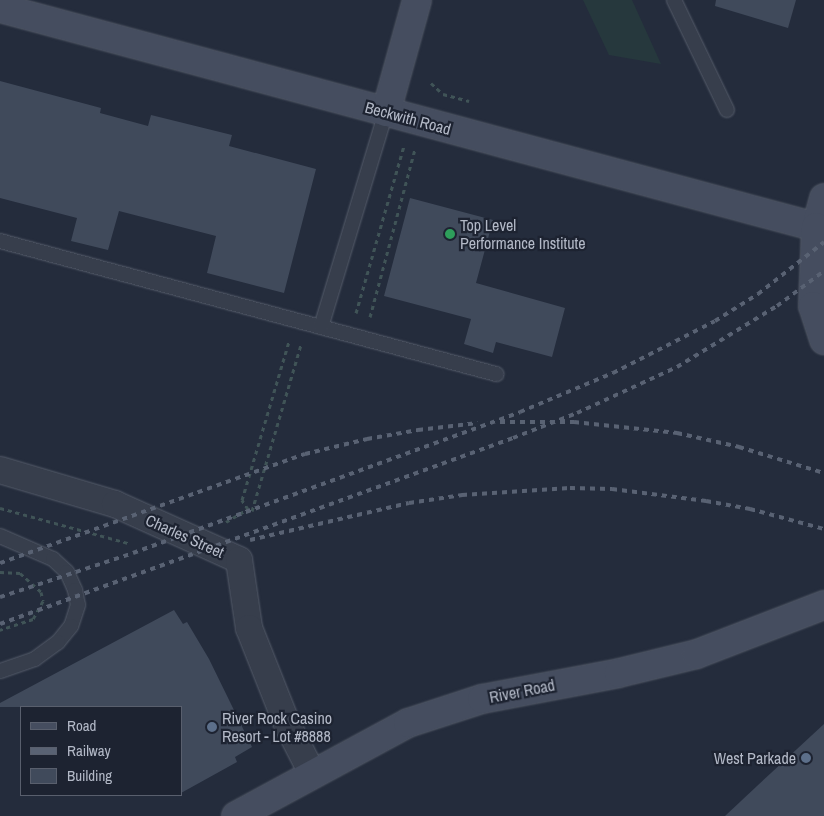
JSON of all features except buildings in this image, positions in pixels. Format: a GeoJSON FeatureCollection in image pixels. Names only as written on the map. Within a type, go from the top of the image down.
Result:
{"type":"FeatureCollection","features":[{"type":"Feature","properties":{"kind":"street"},"geometry":{"type":"LineString","coordinates":[[386,112],[416,0]]}},
{"type":"Feature","properties":{"kind":"street","name":"Beckwith Road"},"geometry":{"type":"LineString","coordinates":[[0,8],[816,227]]}},
{"type":"Feature","properties":{"kind":"street"},"geometry":{"type":"LineString","coordinates":[[824,198],[816,227],[813,306],[824,340]]}},
{"type":"Feature","properties":{"kind":"street","name":"Charles Street"},"geometry":{"type":"LineString","coordinates":[[0,470],[115,504],[239,560],[249,628],[286,724],[312,773]]}},
{"type":"Feature","properties":{"kind":"street","name":"River Road"},"geometry":{"type":"LineString","coordinates":[[236,816],[408,722],[482,699],[619,673],[697,654],[824,605]]}},
{"type":"Feature","properties":{"kind":"lane"},"geometry":{"type":"LineString","coordinates":[[674,0],[727,110]]}},
{"type":"Feature","properties":{"kind":"lane"},"geometry":{"type":"LineString","coordinates":[[321,327],[386,112]]}},
{"type":"Feature","properties":{"kind":"lane"},"geometry":{"type":"LineString","coordinates":[[0,242],[496,374]]}},
{"type":"Feature","properties":{"kind":"lane"},"geometry":{"type":"LineString","coordinates":[[0,536],[53,559],[67,572],[75,590],[78,605],[71,626],[58,642],[35,659],[0,671]]}},
{"type":"Feature","properties":{"kind":"path"},"geometry":{"type":"LineString","coordinates":[[349,335],[402,150],[408,138]]}},
{"type":"Feature","properties":{"kind":"path"},"geometry":{"type":"LineString","coordinates":[[365,339],[417,142]]}},
{"type":"Feature","properties":{"kind":"path"},"geometry":{"type":"LineString","coordinates":[[248,509],[242,500],[290,337]]}},
{"type":"Feature","properties":{"kind":"path"},"geometry":{"type":"LineString","coordinates":[[252,511],[300,344],[310,343]]}},
{"type":"Feature","properties":{"kind":"path"},"geometry":{"type":"LineString","coordinates":[[0,508],[134,545]]}},
{"type":"Feature","properties":{"kind":"path"},"geometry":{"type":"LineString","coordinates":[[0,572],[20,573],[41,592],[43,601],[33,619],[0,630]]}},
{"type":"Feature","properties":{"kind":"shaded area"},"geometry":{"type":"Polygon","coordinates":[[[583,0],[632,0],[661,64],[609,55],[583,0]]]}},
{"type":"Feature","properties":{"kind":"railway"},"geometry":{"type":"LineString","coordinates":[[0,597],[133,553],[520,412],[613,373],[715,321],[758,294],[824,242]]}},
{"type":"Feature","properties":{"kind":"railway"},"geometry":{"type":"LineString","coordinates":[[0,624],[577,413],[677,367],[777,306],[824,271]]}},
{"type":"Feature","properties":{"kind":"railway"},"geometry":{"type":"LineString","coordinates":[[500,422],[574,422],[677,433],[739,447],[824,473]]}},
{"type":"Feature","properties":{"kind":"railway"},"geometry":{"type":"LineString","coordinates":[[0,563],[305,454],[367,439],[418,430],[478,423]]}},
{"type":"Feature","properties":{"kind":"railway"},"geometry":{"type":"LineString","coordinates":[[250,540],[409,503],[462,495],[570,488],[612,489],[706,501],[750,509],[824,529]]}},
{"type":"Feature","properties":{"kind":"place","name":"Top Level Performance Institute"},"geometry":{"type":"Point","coordinates":[450,234]}},
{"type":"Feature","properties":{"kind":"place","name":"River Rock Casino Resort - Lot #8888"},"geometry":{"type":"Point","coordinates":[212,727]}},
{"type":"Feature","properties":{"kind":"place","name":"West Parkade"},"geometry":{"type":"Point","coordinates":[806,758]}}]}
